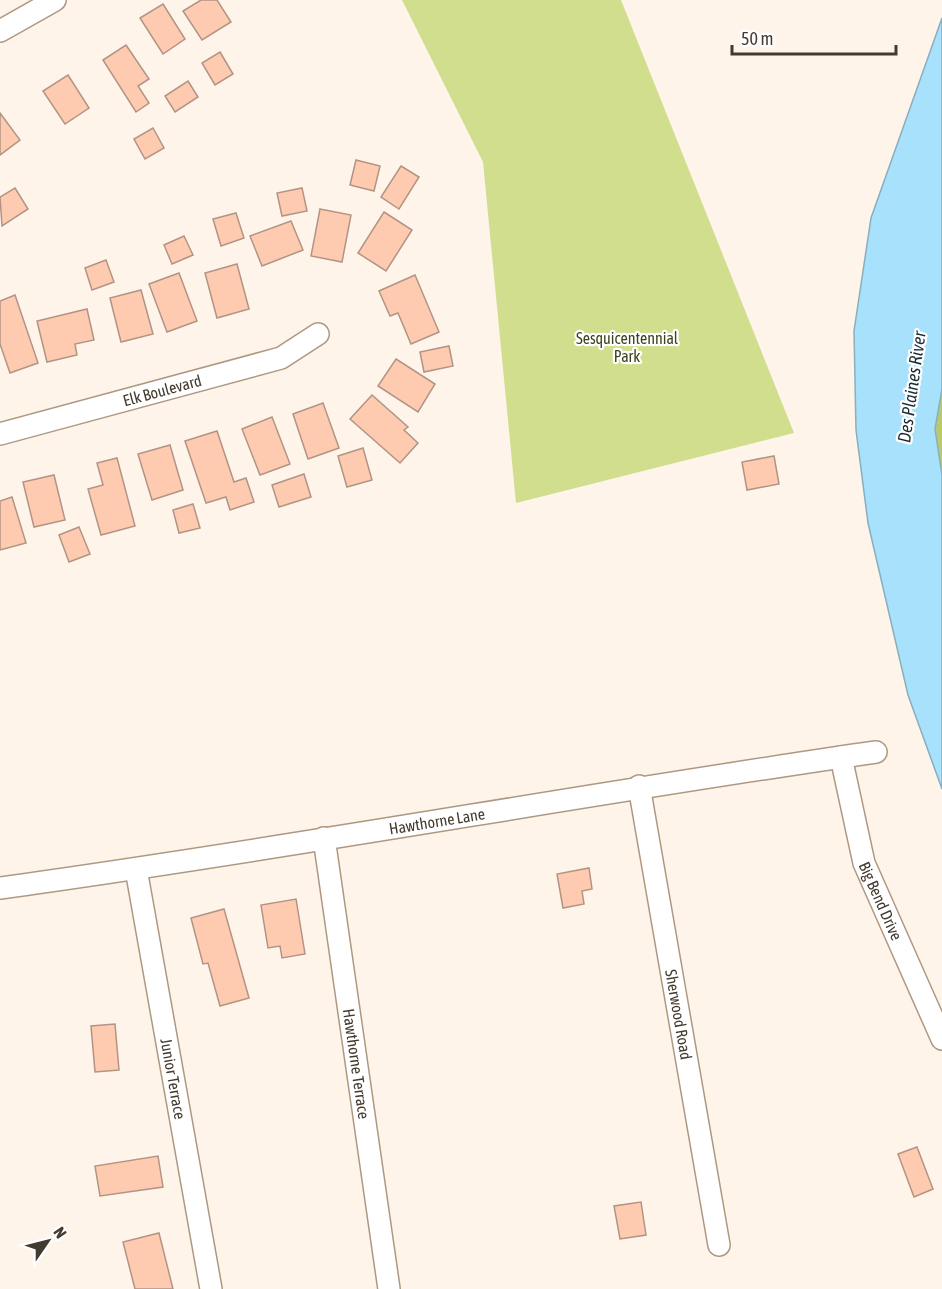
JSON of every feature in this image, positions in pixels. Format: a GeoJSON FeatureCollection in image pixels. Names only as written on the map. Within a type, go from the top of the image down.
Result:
{"type":"FeatureCollection","features":[{"type":"Feature","properties":{"kind":"street"},"geometry":{"type":"LineString","coordinates":[[0,31],[54,0]]}},
{"type":"Feature","properties":{"kind":"street","name":"Elk Boulevard"},"geometry":{"type":"LineString","coordinates":[[0,434],[280,358],[318,334]]}},
{"type":"Feature","properties":{"kind":"street","name":"Hawthorne Lane"},"geometry":{"type":"LineString","coordinates":[[0,888],[136,869],[639,786],[876,752]]}},
{"type":"Feature","properties":{"kind":"street","name":"Big Bend Drive"},"geometry":{"type":"LineString","coordinates":[[841,757],[864,863],[942,1039]]}},
{"type":"Feature","properties":{"kind":"street","name":"Sherwood Road"},"geometry":{"type":"LineString","coordinates":[[639,786],[718,1245]]}},
{"type":"Feature","properties":{"kind":"street","name":"Hawthorne Terrace"},"geometry":{"type":"LineString","coordinates":[[324,838],[389,1289]]}},
{"type":"Feature","properties":{"kind":"street","name":"Junior Terrace"},"geometry":{"type":"LineString","coordinates":[[136,869],[211,1289]]}},
{"type":"Feature","properties":{"kind":"green space","name":"Sesquicentennial Park"},"geometry":{"type":"Polygon","coordinates":[[[402,0],[621,0],[794,433],[516,503],[483,162],[402,0]]]}},
{"type":"Feature","properties":{"kind":"green space"},"geometry":{"type":"Polygon","coordinates":[[[942,389],[942,475],[935,429],[942,389]]]}},
{"type":"Feature","properties":{"kind":"water","name":"Des Plaines River"},"geometry":{"type":"Polygon","coordinates":[[[942,18],[942,389],[935,429],[942,475],[942,789],[908,695],[868,523],[856,430],[854,331],[871,218],[942,18]]]}},
{"type":"Feature","properties":{"kind":"building"},"geometry":{"type":"Polygon","coordinates":[[[201,0],[217,0],[231,22],[202,40],[183,11],[201,0]]]}},
{"type":"Feature","properties":{"kind":"building"},"geometry":{"type":"Polygon","coordinates":[[[163,4],[185,39],[163,54],[140,18],[163,4]]]}},
{"type":"Feature","properties":{"kind":"building"},"geometry":{"type":"Polygon","coordinates":[[[126,45],[149,79],[138,86],[149,103],[136,112],[103,60],[126,45]]]}},
{"type":"Feature","properties":{"kind":"building"},"geometry":{"type":"Polygon","coordinates":[[[220,52],[233,74],[215,85],[202,63],[220,52]]]}},
{"type":"Feature","properties":{"kind":"building"},"geometry":{"type":"Polygon","coordinates":[[[68,75],[89,108],[65,124],[43,91],[68,75]]]}},
{"type":"Feature","properties":{"kind":"building"},"geometry":{"type":"Polygon","coordinates":[[[188,81],[198,97],[175,112],[165,96],[188,81]]]}},
{"type":"Feature","properties":{"kind":"building"},"geometry":{"type":"Polygon","coordinates":[[[0,113],[20,140],[0,155],[0,113]]]}},
{"type":"Feature","properties":{"kind":"building"},"geometry":{"type":"Polygon","coordinates":[[[153,128],[164,148],[145,159],[134,139],[153,128]]]}},
{"type":"Feature","properties":{"kind":"building"},"geometry":{"type":"Polygon","coordinates":[[[356,160],[380,166],[374,191],[350,185],[356,160]]]}},
{"type":"Feature","properties":{"kind":"building"},"geometry":{"type":"Polygon","coordinates":[[[401,166],[419,177],[399,209],[381,197],[401,166]]]}},
{"type":"Feature","properties":{"kind":"building"},"geometry":{"type":"Polygon","coordinates":[[[15,188],[28,209],[2,226],[0,197],[15,188]]]}},
{"type":"Feature","properties":{"kind":"building"},"geometry":{"type":"Polygon","coordinates":[[[302,188],[307,211],[282,216],[277,193],[302,188]]]}},
{"type":"Feature","properties":{"kind":"building"},"geometry":{"type":"Polygon","coordinates":[[[320,209],[351,215],[342,262],[311,256],[320,209]]]}},
{"type":"Feature","properties":{"kind":"building"},"geometry":{"type":"Polygon","coordinates":[[[384,212],[412,230],[386,271],[358,253],[384,212]]]}},
{"type":"Feature","properties":{"kind":"building"},"geometry":{"type":"Polygon","coordinates":[[[236,213],[244,238],[221,246],[213,219],[236,213]]]}},
{"type":"Feature","properties":{"kind":"building"},"geometry":{"type":"Polygon","coordinates":[[[291,221],[303,250],[262,266],[250,236],[291,221]]]}},
{"type":"Feature","properties":{"kind":"building"},"geometry":{"type":"Polygon","coordinates":[[[184,236],[193,255],[172,264],[164,245],[184,236]]]}},
{"type":"Feature","properties":{"kind":"building"},"geometry":{"type":"Polygon","coordinates":[[[106,260],[114,282],[92,290],[85,268],[106,260]]]}},
{"type":"Feature","properties":{"kind":"building"},"geometry":{"type":"Polygon","coordinates":[[[237,264],[249,309],[217,318],[205,273],[237,264]]]}},
{"type":"Feature","properties":{"kind":"building"},"geometry":{"type":"Polygon","coordinates":[[[179,273],[197,321],[167,332],[149,284],[179,273]]]}},
{"type":"Feature","properties":{"kind":"building"},"geometry":{"type":"Polygon","coordinates":[[[415,275],[439,332],[411,344],[398,313],[390,316],[379,291],[415,275]]]}},
{"type":"Feature","properties":{"kind":"building"},"geometry":{"type":"Polygon","coordinates":[[[141,290],[153,334],[121,342],[110,298],[141,290]]]}},
{"type":"Feature","properties":{"kind":"building"},"geometry":{"type":"Polygon","coordinates":[[[15,295],[38,363],[10,373],[0,344],[0,301],[15,295]]]}},
{"type":"Feature","properties":{"kind":"building"},"geometry":{"type":"Polygon","coordinates":[[[87,309],[94,340],[75,344],[77,355],[47,362],[37,321],[87,309]]]}},
{"type":"Feature","properties":{"kind":"building"},"geometry":{"type":"Polygon","coordinates":[[[449,346],[453,366],[424,372],[420,352],[449,346]]]}},
{"type":"Feature","properties":{"kind":"building"},"geometry":{"type":"Polygon","coordinates":[[[396,359],[435,384],[418,412],[378,386],[396,359]]]}},
{"type":"Feature","properties":{"kind":"building"},"geometry":{"type":"Polygon","coordinates":[[[372,395],[408,427],[404,430],[418,443],[400,463],[350,419],[372,395]]]}},
{"type":"Feature","properties":{"kind":"building"},"geometry":{"type":"Polygon","coordinates":[[[323,403],[339,448],[308,459],[293,414],[323,403]]]}},
{"type":"Feature","properties":{"kind":"building"},"geometry":{"type":"Polygon","coordinates":[[[272,417],[290,464],[260,475],[242,429],[272,417]]]}},
{"type":"Feature","properties":{"kind":"building"},"geometry":{"type":"Polygon","coordinates":[[[217,431],[234,482],[246,478],[254,502],[230,510],[226,497],[206,503],[185,441],[217,431]]]}},
{"type":"Feature","properties":{"kind":"building"},"geometry":{"type":"Polygon","coordinates":[[[170,445],[183,490],[152,500],[138,454],[170,445]]]}},
{"type":"Feature","properties":{"kind":"building"},"geometry":{"type":"Polygon","coordinates":[[[363,448],[372,480],[347,487],[338,456],[363,448]]]}},
{"type":"Feature","properties":{"kind":"building"},"geometry":{"type":"Polygon","coordinates":[[[774,456],[779,484],[747,490],[742,462],[774,456]]]}},
{"type":"Feature","properties":{"kind":"building"},"geometry":{"type":"Polygon","coordinates":[[[117,458],[135,526],[101,535],[88,489],[103,485],[97,463],[117,458]]]}},
{"type":"Feature","properties":{"kind":"building"},"geometry":{"type":"Polygon","coordinates":[[[304,474],[311,497],[279,507],[272,485],[304,474]]]}},
{"type":"Feature","properties":{"kind":"building"},"geometry":{"type":"Polygon","coordinates":[[[54,475],[65,520],[34,527],[23,482],[54,475]]]}},
{"type":"Feature","properties":{"kind":"building"},"geometry":{"type":"Polygon","coordinates":[[[12,497],[26,543],[0,550],[0,501],[12,497]]]}},
{"type":"Feature","properties":{"kind":"building"},"geometry":{"type":"Polygon","coordinates":[[[193,504],[200,528],[179,533],[173,510],[193,504]]]}},
{"type":"Feature","properties":{"kind":"building"},"geometry":{"type":"Polygon","coordinates":[[[79,527],[90,554],[69,562],[59,535],[79,527]]]}},
{"type":"Feature","properties":{"kind":"building"},"geometry":{"type":"Polygon","coordinates":[[[589,868],[592,889],[582,891],[584,904],[563,908],[557,874],[589,868]]]}},
{"type":"Feature","properties":{"kind":"building"},"geometry":{"type":"Polygon","coordinates":[[[296,899],[305,954],[282,958],[280,946],[268,948],[261,905],[296,899]]]}},
{"type":"Feature","properties":{"kind":"building"},"geometry":{"type":"Polygon","coordinates":[[[224,909],[249,998],[220,1006],[208,963],[203,964],[191,918],[224,909]]]}},
{"type":"Feature","properties":{"kind":"building"},"geometry":{"type":"Polygon","coordinates":[[[115,1024],[119,1070],[95,1072],[91,1026],[115,1024]]]}},
{"type":"Feature","properties":{"kind":"building"},"geometry":{"type":"Polygon","coordinates":[[[917,1147],[933,1189],[914,1197],[898,1154],[917,1147]]]}},
{"type":"Feature","properties":{"kind":"building"},"geometry":{"type":"Polygon","coordinates":[[[158,1156],[163,1187],[100,1196],[95,1166],[158,1156]]]}},
{"type":"Feature","properties":{"kind":"building"},"geometry":{"type":"Polygon","coordinates":[[[641,1202],[646,1235],[620,1239],[614,1206],[641,1202]]]}},
{"type":"Feature","properties":{"kind":"building"},"geometry":{"type":"Polygon","coordinates":[[[159,1233],[173,1289],[135,1289],[123,1242],[159,1233]]]}}]}
